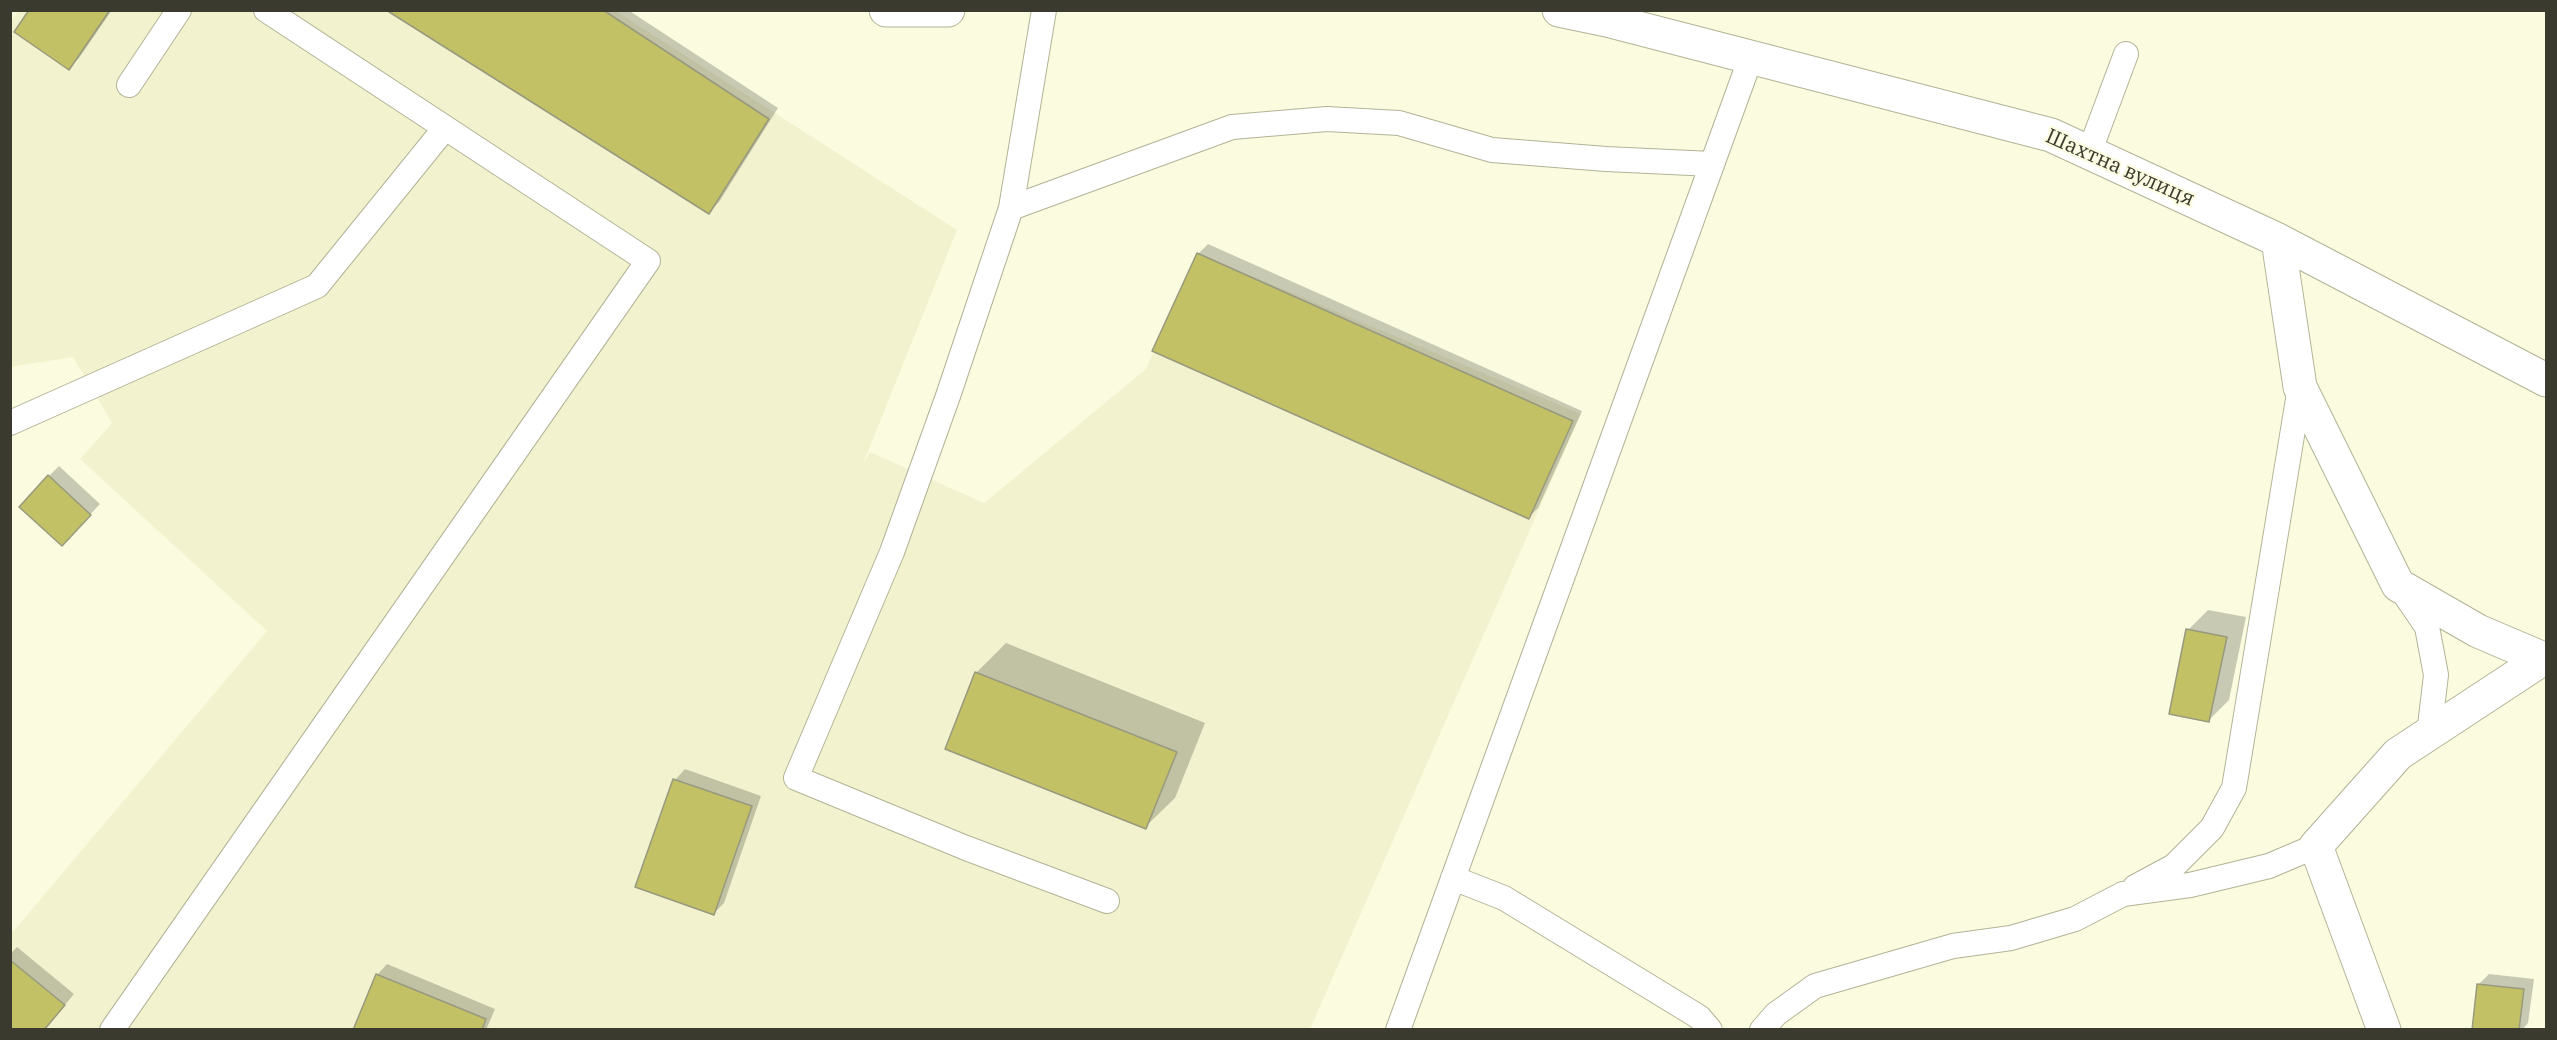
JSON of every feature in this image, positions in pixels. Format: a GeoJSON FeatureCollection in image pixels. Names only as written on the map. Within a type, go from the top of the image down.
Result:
{"type":"FeatureCollection","features":[{"type":"Feature","properties":{"kind":"street"},"geometry":{"type":"LineString","coordinates":[[886,10],[948,10]]}},
{"type":"Feature","properties":{"kind":"street","name":"Шахтна вулиця"},"geometry":{"type":"LineString","coordinates":[[1559,10],[1607,20],[2051,135],[2278,240],[2547,380]]}},
{"type":"Feature","properties":{"kind":"street"},"geometry":{"type":"LineString","coordinates":[[2278,240],[2300,387],[2398,585],[2478,631],[2544,660]]}},
{"type":"Feature","properties":{"kind":"street"},"geometry":{"type":"LineString","coordinates":[[2384,1029],[2316,846],[2398,754],[2544,660]]}},
{"type":"Feature","properties":{"kind":"lane"},"geometry":{"type":"LineString","coordinates":[[129,86],[179,10]]}},
{"type":"Feature","properties":{"kind":"lane"},"geometry":{"type":"LineString","coordinates":[[112,1029],[648,261],[266,10]]}},
{"type":"Feature","properties":{"kind":"lane"},"geometry":{"type":"LineString","coordinates":[[1044,10],[1011,208],[892,552],[796,778],[966,848],[1107,901]]}},
{"type":"Feature","properties":{"kind":"lane"},"geometry":{"type":"LineString","coordinates":[[2089,153],[2126,54]]}},
{"type":"Feature","properties":{"kind":"lane"},"geometry":{"type":"LineString","coordinates":[[1398,1029],[1751,57]]}},
{"type":"Feature","properties":{"kind":"lane"},"geometry":{"type":"LineString","coordinates":[[1011,208],[1232,127],[1327,118],[1399,123],[1492,150],[1712,164]]}},
{"type":"Feature","properties":{"kind":"lane"},"geometry":{"type":"LineString","coordinates":[[10,423],[317,286],[446,128]]}},
{"type":"Feature","properties":{"kind":"lane"},"geometry":{"type":"LineString","coordinates":[[1762,1029],[1776,1014],[1815,986],[1953,945],[2011,938],[2075,919],[2174,866],[2212,828],[2234,788],[2300,387]]}},
{"type":"Feature","properties":{"kind":"lane"},"geometry":{"type":"LineString","coordinates":[[2398,585],[2427,627],[2436,675],[2429,734]]}},
{"type":"Feature","properties":{"kind":"lane"},"geometry":{"type":"LineString","coordinates":[[2123,894],[2190,885],[2269,866],[2316,846]]}},
{"type":"Feature","properties":{"kind":"lane"},"geometry":{"type":"LineString","coordinates":[[1453,878],[1504,898],[1547,923],[1595,955],[1699,1017],[1710,1029]]}},
{"type":"Feature","properties":{"kind":"shaded area"},"geometry":{"type":"Polygon","coordinates":[[[19,10],[616,11],[957,230],[863,464],[870,452],[984,503],[1146,369],[1197,253],[1581,414],[1310,1029],[11,1029],[11,934],[267,631],[80,459],[112,423],[73,357],[11,367],[10,22],[19,10]]]}},
{"type":"Feature","properties":{"kind":"building"},"geometry":{"type":"Polygon","coordinates":[[[29,10],[110,10],[69,70],[14,32],[29,10]]]}},
{"type":"Feature","properties":{"kind":"building"},"geometry":{"type":"Polygon","coordinates":[[[386,10],[603,10],[769,119],[709,214],[386,10]]]}},
{"type":"Feature","properties":{"kind":"building"},"geometry":{"type":"Polygon","coordinates":[[[1197,253],[1573,421],[1529,519],[1152,351],[1197,253]]]}},
{"type":"Feature","properties":{"kind":"building"},"geometry":{"type":"Polygon","coordinates":[[[48,475],[91,515],[62,546],[19,507],[48,475]]]}},
{"type":"Feature","properties":{"kind":"building"},"geometry":{"type":"Polygon","coordinates":[[[2186,629],[2227,637],[2209,722],[2169,714],[2186,629]]]}},
{"type":"Feature","properties":{"kind":"building"},"geometry":{"type":"Polygon","coordinates":[[[975,672],[1177,752],[1146,829],[945,749],[975,672]]]}},
{"type":"Feature","properties":{"kind":"building"},"geometry":{"type":"Polygon","coordinates":[[[673,779],[752,806],[714,915],[635,887],[673,779]]]}},
{"type":"Feature","properties":{"kind":"building"},"geometry":{"type":"Polygon","coordinates":[[[10,960],[65,1005],[44,1030],[10,1030],[10,960]]]}},
{"type":"Feature","properties":{"kind":"building"},"geometry":{"type":"Polygon","coordinates":[[[376,974],[486,1019],[482,1030],[353,1030],[376,974]]]}},
{"type":"Feature","properties":{"kind":"building"},"geometry":{"type":"Polygon","coordinates":[[[2477,984],[2524,989],[2519,1030],[2472,1030],[2477,984]]]}}]}
